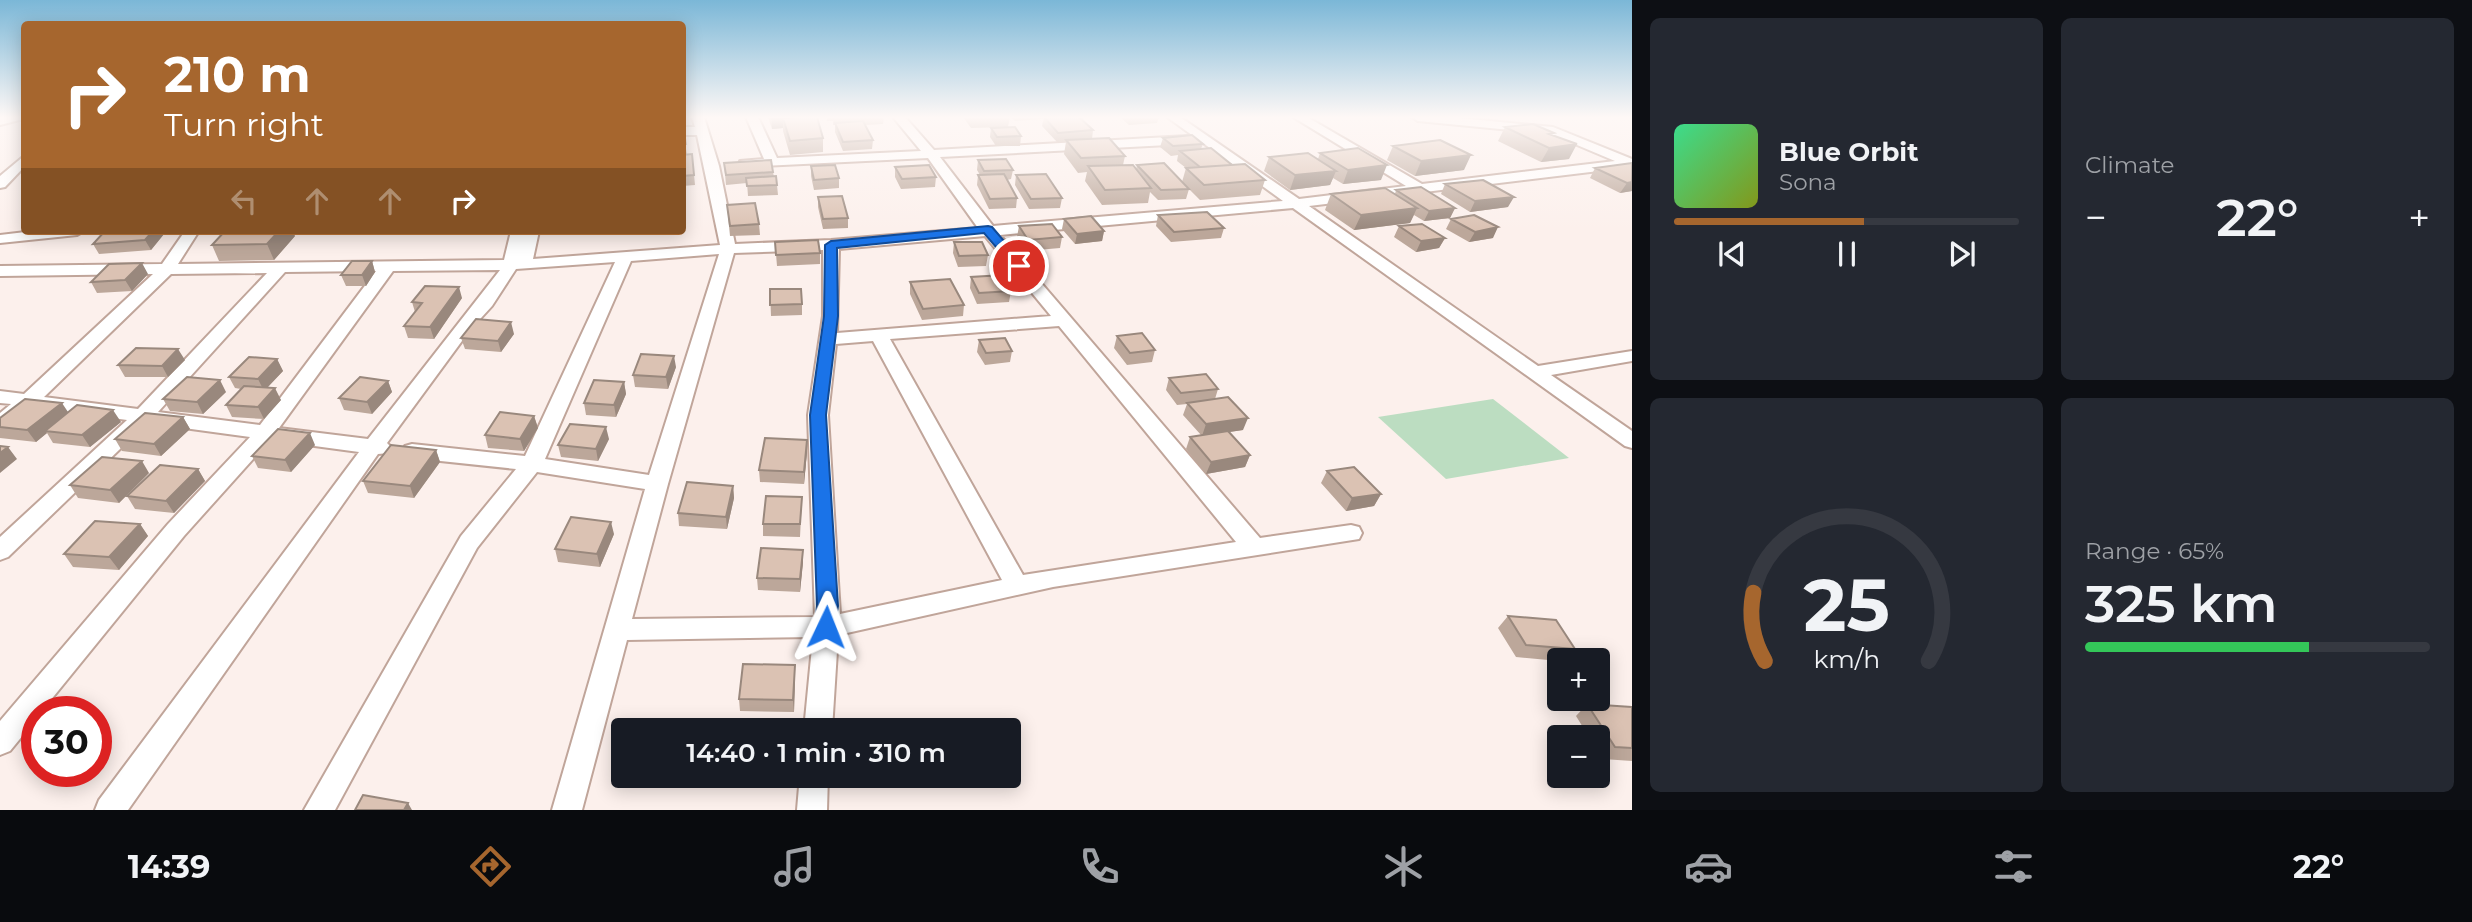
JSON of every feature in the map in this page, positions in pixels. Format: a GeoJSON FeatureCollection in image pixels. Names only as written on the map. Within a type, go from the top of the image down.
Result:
{"type":"FeatureCollection","features":[{"type":"Feature","properties":{"kind":"street"},"geometry":{"type":"LineString","coordinates":[[567,810],[657,484],[727,249],[724,165],[716,155]]}},
{"type":"Feature","properties":{"kind":"street"},"geometry":{"type":"LineString","coordinates":[[769,155],[772,162]]}},
{"type":"Feature","properties":{"kind":"street"},"geometry":{"type":"LineString","coordinates":[[932,155],[988,229],[1254,548]]}},
{"type":"Feature","properties":{"kind":"street"},"geometry":{"type":"LineString","coordinates":[[724,165],[935,155]]}},
{"type":"Feature","properties":{"kind":"street"},"geometry":{"type":"LineString","coordinates":[[1227,155],[1632,441]]}},
{"type":"Feature","properties":{"kind":"street"},"geometry":{"type":"LineString","coordinates":[[1362,155],[1418,188]]}},
{"type":"Feature","properties":{"kind":"street"},"geometry":{"type":"LineString","coordinates":[[1611,155],[1631,163]]}},
{"type":"Feature","properties":{"kind":"street"},"geometry":{"type":"LineString","coordinates":[[0,184],[21,163]]}},
{"type":"Feature","properties":{"kind":"street"},"geometry":{"type":"LineString","coordinates":[[4,274],[281,267],[518,265],[727,249],[831,245],[988,229],[1295,204],[1631,163]]}},
{"type":"Feature","properties":{"kind":"street"},"geometry":{"type":"LineString","coordinates":[[0,239],[38,235]]}},
{"type":"Feature","properties":{"kind":"street"},"geometry":{"type":"LineString","coordinates":[[0,423],[28,401],[167,270],[189,235]]}},
{"type":"Feature","properties":{"kind":"street"},"geometry":{"type":"LineString","coordinates":[[518,235],[518,265]]}},
{"type":"Feature","properties":{"kind":"street"},"geometry":{"type":"LineString","coordinates":[[110,810],[373,447],[464,326],[518,265],[530,235]]}},
{"type":"Feature","properties":{"kind":"street"},"geometry":{"type":"LineString","coordinates":[[819,718],[828,606],[818,415],[831,316],[831,245]]}},
{"type":"Feature","properties":{"kind":"street"},"geometry":{"type":"LineString","coordinates":[[319,810],[469,542],[532,464],[625,257]]}},
{"type":"Feature","properties":{"kind":"street"},"geometry":{"type":"LineString","coordinates":[[0,551],[143,416],[281,267]]}},
{"type":"Feature","properties":{"kind":"street"},"geometry":{"type":"LineString","coordinates":[[0,742],[176,530],[265,433],[387,268]]}},
{"type":"Feature","properties":{"kind":"street"},"geometry":{"type":"LineString","coordinates":[[828,339],[1066,320]]}},
{"type":"Feature","properties":{"kind":"street"},"geometry":{"type":"LineString","coordinates":[[879,335],[1017,586]]}},
{"type":"Feature","properties":{"kind":"street"},"geometry":{"type":"LineString","coordinates":[[1536,372],[1632,356]]}},
{"type":"Feature","properties":{"kind":"street"},"geometry":{"type":"LineString","coordinates":[[0,397],[373,447],[532,464],[657,484]]}},
{"type":"Feature","properties":{"kind":"street"},"geometry":{"type":"LineString","coordinates":[[617,629],[826,627],[1017,586],[1352,533]]}},
{"type":"Feature","properties":{"kind":"street"},"geometry":{"type":"LineString","coordinates":[[812,810],[813,788]]}},
{"type":"Feature","properties":{"kind":"green space"},"geometry":{"type":"Polygon","coordinates":[[[1493,399],[1569,458],[1446,479],[1378,417],[1493,399]]]}},
{"type":"Feature","properties":{"kind":"building"},"geometry":{"type":"Polygon","coordinates":[[[686,155],[692,155],[694,175],[686,176],[686,155]]]}},
{"type":"Feature","properties":{"kind":"building"},"geometry":{"type":"Polygon","coordinates":[[[1078,155],[1125,156],[1081,158],[1078,155]]]}},
{"type":"Feature","properties":{"kind":"building"},"geometry":{"type":"Polygon","coordinates":[[[1185,155],[1219,155],[1232,165],[1200,167],[1185,155]]]}},
{"type":"Feature","properties":{"kind":"building"},"geometry":{"type":"Polygon","coordinates":[[[1311,155],[1336,171],[1295,175],[1269,157],[1311,155]]]}},
{"type":"Feature","properties":{"kind":"building"},"geometry":{"type":"Polygon","coordinates":[[[1323,155],[1370,155],[1387,165],[1348,170],[1323,155]]]}},
{"type":"Feature","properties":{"kind":"building"},"geometry":{"type":"Polygon","coordinates":[[[1409,155],[1471,155],[1421,161],[1409,155]]]}},
{"type":"Feature","properties":{"kind":"building"},"geometry":{"type":"Polygon","coordinates":[[[1006,159],[1013,170],[984,171],[978,160],[1006,159]]]}},
{"type":"Feature","properties":{"kind":"building"},"geometry":{"type":"Polygon","coordinates":[[[771,160],[773,172],[726,175],[724,163],[771,160]]]}},
{"type":"Feature","properties":{"kind":"building"},"geometry":{"type":"Polygon","coordinates":[[[1164,163],[1189,189],[1161,190],[1137,165],[1164,163]]]}},
{"type":"Feature","properties":{"kind":"building"},"geometry":{"type":"Polygon","coordinates":[[[1632,163],[1632,182],[1627,183],[1595,168],[1632,163]]]}},
{"type":"Feature","properties":{"kind":"building"},"geometry":{"type":"Polygon","coordinates":[[[1245,164],[1265,180],[1204,185],[1186,168],[1245,164]]]}},
{"type":"Feature","properties":{"kind":"building"},"geometry":{"type":"Polygon","coordinates":[[[835,165],[839,178],[814,180],[811,166],[835,165]]]}},
{"type":"Feature","properties":{"kind":"building"},"geometry":{"type":"Polygon","coordinates":[[[929,165],[936,177],[902,179],[895,167],[929,165]]]}},
{"type":"Feature","properties":{"kind":"building"},"geometry":{"type":"Polygon","coordinates":[[[1133,165],[1151,188],[1105,190],[1088,166],[1133,165]]]}},
{"type":"Feature","properties":{"kind":"building"},"geometry":{"type":"Polygon","coordinates":[[[1004,174],[1017,198],[990,199],[978,175],[1004,174]]]}},
{"type":"Feature","properties":{"kind":"building"},"geometry":{"type":"Polygon","coordinates":[[[1046,174],[1062,198],[1031,199],[1016,175],[1046,174]]]}},
{"type":"Feature","properties":{"kind":"building"},"geometry":{"type":"Polygon","coordinates":[[[776,176],[777,185],[747,186],[746,178],[776,176]]]}},
{"type":"Feature","properties":{"kind":"building"},"geometry":{"type":"Polygon","coordinates":[[[1483,180],[1514,197],[1475,201],[1445,184],[1483,180]]]}},
{"type":"Feature","properties":{"kind":"building"},"geometry":{"type":"Polygon","coordinates":[[[1421,187],[1455,208],[1429,211],[1396,190],[1421,187]]]}},
{"type":"Feature","properties":{"kind":"building"},"geometry":{"type":"Polygon","coordinates":[[[1385,188],[1417,208],[1361,215],[1331,194],[1385,188]]]}},
{"type":"Feature","properties":{"kind":"building"},"geometry":{"type":"Polygon","coordinates":[[[842,196],[848,218],[823,219],[818,197],[842,196]]]}},
{"type":"Feature","properties":{"kind":"building"},"geometry":{"type":"Polygon","coordinates":[[[755,203],[759,224],[730,226],[727,205],[755,203]]]}},
{"type":"Feature","properties":{"kind":"building"},"geometry":{"type":"Polygon","coordinates":[[[1207,212],[1224,228],[1174,232],[1158,215],[1207,212]]]}},
{"type":"Feature","properties":{"kind":"building"},"geometry":{"type":"Polygon","coordinates":[[[1474,215],[1498,227],[1475,232],[1451,219],[1474,215]]]}},
{"type":"Feature","properties":{"kind":"building"},"geometry":{"type":"Polygon","coordinates":[[[1091,216],[1104,231],[1077,234],[1064,219],[1091,216]]]}},
{"type":"Feature","properties":{"kind":"building"},"geometry":{"type":"Polygon","coordinates":[[[1052,224],[1062,237],[1028,240],[1019,226],[1052,224]]]}},
{"type":"Feature","properties":{"kind":"building"},"geometry":{"type":"Polygon","coordinates":[[[1422,224],[1445,238],[1421,241],[1399,226],[1422,224]]]}},
{"type":"Feature","properties":{"kind":"building"},"geometry":{"type":"Polygon","coordinates":[[[101,235],[149,235],[145,240],[93,244],[101,235]]]}},
{"type":"Feature","properties":{"kind":"building"},"geometry":{"type":"Polygon","coordinates":[[[221,235],[275,235],[267,244],[212,245],[221,235]]]}},
{"type":"Feature","properties":{"kind":"building"},"geometry":{"type":"Polygon","coordinates":[[[818,240],[820,253],[776,255],[775,242],[818,240]]]}},
{"type":"Feature","properties":{"kind":"building"},"geometry":{"type":"Polygon","coordinates":[[[954,242],[982,242],[988,255],[959,256],[954,242]]]}},
{"type":"Feature","properties":{"kind":"building"},"geometry":{"type":"Polygon","coordinates":[[[352,261],[372,261],[362,275],[341,275],[352,261]]]}},
{"type":"Feature","properties":{"kind":"building"},"geometry":{"type":"Polygon","coordinates":[[[142,263],[125,280],[91,282],[109,264],[142,263]]]}},
{"type":"Feature","properties":{"kind":"building"},"geometry":{"type":"Polygon","coordinates":[[[1003,275],[1011,291],[979,293],[971,277],[1003,275]]]}},
{"type":"Feature","properties":{"kind":"building"},"geometry":{"type":"Polygon","coordinates":[[[950,279],[964,305],[923,309],[910,282],[950,279]]]}},
{"type":"Feature","properties":{"kind":"building"},"geometry":{"type":"Polygon","coordinates":[[[425,286],[459,287],[430,327],[404,326],[422,303],[412,302],[425,286]]]}},
{"type":"Feature","properties":{"kind":"building"},"geometry":{"type":"Polygon","coordinates":[[[770,289],[801,289],[802,304],[770,305],[770,289]]]}},
{"type":"Feature","properties":{"kind":"building"},"geometry":{"type":"Polygon","coordinates":[[[476,319],[511,322],[498,341],[461,338],[476,319]]]}},
{"type":"Feature","properties":{"kind":"building"},"geometry":{"type":"Polygon","coordinates":[[[1142,333],[1155,350],[1130,353],[1117,336],[1142,333]]]}},
{"type":"Feature","properties":{"kind":"building"},"geometry":{"type":"Polygon","coordinates":[[[1005,338],[1012,351],[986,353],[979,340],[1005,338]]]}},
{"type":"Feature","properties":{"kind":"building"},"geometry":{"type":"Polygon","coordinates":[[[136,348],[178,349],[162,366],[118,365],[136,348]]]}},
{"type":"Feature","properties":{"kind":"building"},"geometry":{"type":"Polygon","coordinates":[[[641,354],[674,356],[666,377],[633,375],[641,354]]]}},
{"type":"Feature","properties":{"kind":"building"},"geometry":{"type":"Polygon","coordinates":[[[249,357],[277,359],[258,379],[229,377],[249,357]]]}},
{"type":"Feature","properties":{"kind":"building"},"geometry":{"type":"Polygon","coordinates":[[[1206,374],[1218,389],[1181,393],[1169,378],[1206,374]]]}},
{"type":"Feature","properties":{"kind":"building"},"geometry":{"type":"Polygon","coordinates":[[[187,377],[220,380],[197,402],[163,399],[187,377]]]}},
{"type":"Feature","properties":{"kind":"building"},"geometry":{"type":"Polygon","coordinates":[[[360,377],[388,381],[367,402],[339,398],[360,377]]]}},
{"type":"Feature","properties":{"kind":"building"},"geometry":{"type":"Polygon","coordinates":[[[594,380],[624,382],[614,405],[584,403],[594,380]]]}},
{"type":"Feature","properties":{"kind":"building"},"geometry":{"type":"Polygon","coordinates":[[[244,386],[275,388],[258,407],[226,405],[244,386]]]}},
{"type":"Feature","properties":{"kind":"building"},"geometry":{"type":"Polygon","coordinates":[[[1228,397],[1248,418],[1206,424],[1187,403],[1228,397]]]}},
{"type":"Feature","properties":{"kind":"building"},"geometry":{"type":"Polygon","coordinates":[[[25,399],[62,403],[27,430],[0,427],[0,418],[25,399]]]}},
{"type":"Feature","properties":{"kind":"building"},"geometry":{"type":"Polygon","coordinates":[[[77,405],[113,410],[82,435],[45,431],[77,405]]]}},
{"type":"Feature","properties":{"kind":"building"},"geometry":{"type":"Polygon","coordinates":[[[500,412],[534,416],[520,439],[485,435],[500,412]]]}},
{"type":"Feature","properties":{"kind":"building"},"geometry":{"type":"Polygon","coordinates":[[[145,413],[183,417],[154,444],[115,439],[145,413]]]}},
{"type":"Feature","properties":{"kind":"building"},"geometry":{"type":"Polygon","coordinates":[[[570,424],[606,427],[596,449],[558,445],[570,424]]]}},
{"type":"Feature","properties":{"kind":"building"},"geometry":{"type":"Polygon","coordinates":[[[278,429],[310,433],[285,460],[252,456],[278,429]]]}},
{"type":"Feature","properties":{"kind":"building"},"geometry":{"type":"Polygon","coordinates":[[[1228,431],[1250,455],[1211,462],[1190,437],[1228,431]]]}},
{"type":"Feature","properties":{"kind":"building"},"geometry":{"type":"Polygon","coordinates":[[[765,438],[807,440],[804,472],[759,470],[765,438]]]}},
{"type":"Feature","properties":{"kind":"building"},"geometry":{"type":"Polygon","coordinates":[[[391,445],[436,450],[410,486],[363,481],[391,445]]]}},
{"type":"Feature","properties":{"kind":"building"},"geometry":{"type":"Polygon","coordinates":[[[102,457],[142,461],[110,490],[70,485],[102,457]]]}},
{"type":"Feature","properties":{"kind":"building"},"geometry":{"type":"Polygon","coordinates":[[[160,465],[198,469],[166,501],[127,496],[160,465]]]}},
{"type":"Feature","properties":{"kind":"building"},"geometry":{"type":"Polygon","coordinates":[[[1354,467],[1381,494],[1352,498],[1327,471],[1354,467]]]}},
{"type":"Feature","properties":{"kind":"building"},"geometry":{"type":"Polygon","coordinates":[[[687,482],[733,486],[726,517],[678,513],[687,482]]]}},
{"type":"Feature","properties":{"kind":"building"},"geometry":{"type":"Polygon","coordinates":[[[766,496],[802,497],[800,524],[763,524],[766,496]]]}},
{"type":"Feature","properties":{"kind":"building"},"geometry":{"type":"Polygon","coordinates":[[[571,517],[611,522],[597,554],[555,549],[571,517]]]}},
{"type":"Feature","properties":{"kind":"building"},"geometry":{"type":"Polygon","coordinates":[[[95,521],[140,524],[109,557],[64,554],[95,521]]]}},
{"type":"Feature","properties":{"kind":"building"},"geometry":{"type":"Polygon","coordinates":[[[761,548],[803,550],[800,579],[757,578],[761,548]]]}},
{"type":"Feature","properties":{"kind":"building"},"geometry":{"type":"Polygon","coordinates":[[[1508,616],[1556,620],[1574,648],[1563,648],[1526,645],[1508,616]]]}},
{"type":"Feature","properties":{"kind":"building"},"geometry":{"type":"Polygon","coordinates":[[[743,664],[795,665],[793,700],[739,699],[743,664]]]}},
{"type":"Feature","properties":{"kind":"building"},"geometry":{"type":"Polygon","coordinates":[[[1610,706],[1632,707],[1632,748],[1615,747],[1610,739],[1610,725],[1601,725],[1592,711],[1610,711],[1610,706]]]}},
{"type":"Feature","properties":{"kind":"building"},"geometry":{"type":"Polygon","coordinates":[[[363,795],[408,803],[404,810],[355,810],[363,795]]]}},
{"type":"Feature","properties":{"kind":"route"},"geometry":{"type":"LineString","coordinates":[[826,627],[828,606],[818,415],[831,316],[831,245],[988,229],[1019,266]]}}]}
